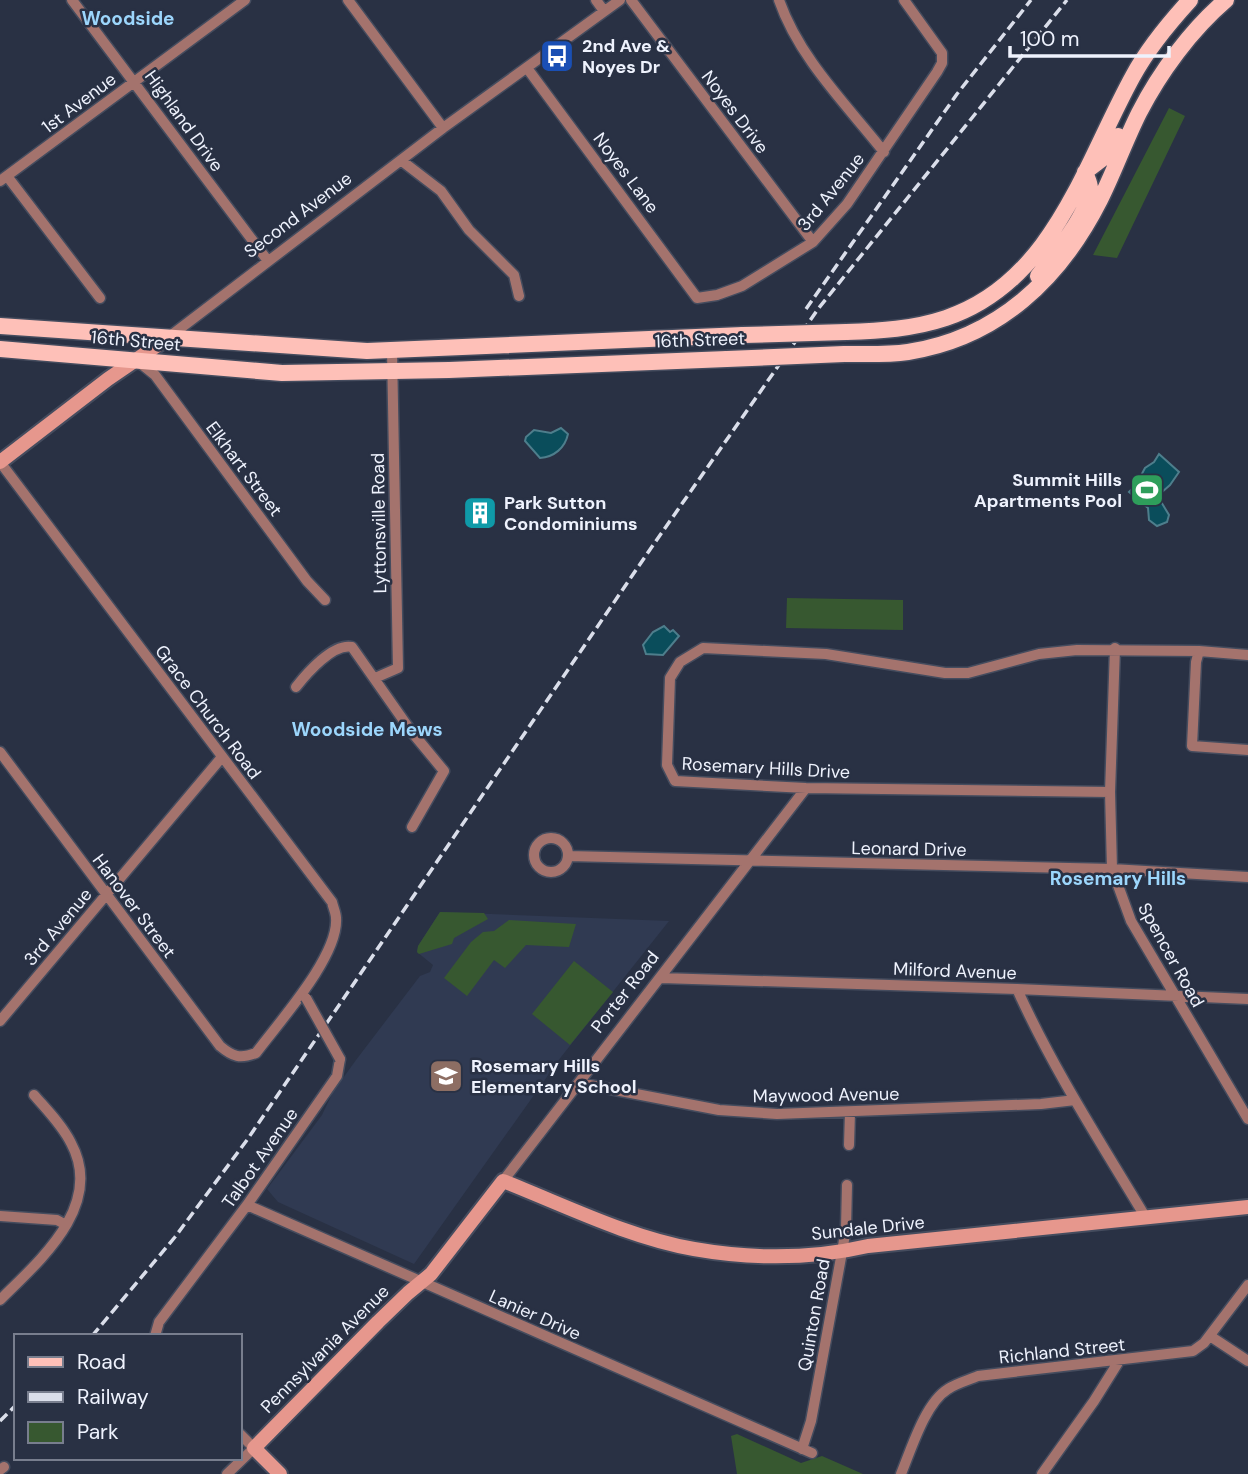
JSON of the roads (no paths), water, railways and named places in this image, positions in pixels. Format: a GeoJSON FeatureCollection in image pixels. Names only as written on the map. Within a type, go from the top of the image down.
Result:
{"type":"FeatureCollection","features":[{"type":"Feature","properties":{"kind":"main road","name":"16th Street"},"geometry":{"type":"LineString","coordinates":[[0,326],[392,351],[882,331],[948,318],[1002,287],[1040,250],[1054,231],[1133,74],[1153,44],[1191,0]]}},
{"type":"Feature","properties":{"kind":"main road","name":"16th Street"},"geometry":{"type":"LineString","coordinates":[[0,349],[282,373],[392,372],[907,352],[962,337],[1020,304],[1062,263],[1077,243],[1100,200],[1138,114],[1152,90],[1177,53],[1226,0]]}},
{"type":"Feature","properties":{"kind":"main road"},"geometry":{"type":"LineString","coordinates":[[1031,293],[1034,280],[1070,233],[1085,205],[1090,185],[1085,172],[1110,153],[1132,105],[1152,90]]}},
{"type":"Feature","properties":{"kind":"street","name":"Highland Drive"},"geometry":{"type":"LineString","coordinates":[[72,0],[268,261]]}},
{"type":"Feature","properties":{"kind":"street","name":"1st Avenue"},"geometry":{"type":"LineString","coordinates":[[3,179],[245,0]]}},
{"type":"Feature","properties":{"kind":"street"},"geometry":{"type":"LineString","coordinates":[[348,0],[443,128]]}},
{"type":"Feature","properties":{"kind":"street"},"geometry":{"type":"LineString","coordinates":[[596,0],[604,11]]}},
{"type":"Feature","properties":{"kind":"street","name":"Second Avenue"},"geometry":{"type":"LineString","coordinates":[[0,462],[168,338],[443,128],[620,0]]}},
{"type":"Feature","properties":{"kind":"street","name":"Noyes Drive"},"geometry":{"type":"LineString","coordinates":[[631,0],[813,242]]}},
{"type":"Feature","properties":{"kind":"street"},"geometry":{"type":"LineString","coordinates":[[779,0],[786,22],[803,51],[884,152]]}},
{"type":"Feature","properties":{"kind":"street","name":"3rd Avenue"},"geometry":{"type":"LineString","coordinates":[[697,298],[742,286],[813,242],[846,204],[884,152],[942,63],[943,53],[904,0]]}},
{"type":"Feature","properties":{"kind":"street","name":"Noyes Lane"},"geometry":{"type":"LineString","coordinates":[[527,68],[697,298]]}},
{"type":"Feature","properties":{"kind":"street"},"geometry":{"type":"LineString","coordinates":[[402,161],[440,191],[469,230],[514,275],[519,296]]}},
{"type":"Feature","properties":{"kind":"street"},"geometry":{"type":"LineString","coordinates":[[3,179],[100,298]]}},
{"type":"Feature","properties":{"kind":"street","name":"Lyttonsville Road"},"geometry":{"type":"LineString","coordinates":[[374,678],[398,668],[392,351]]}},
{"type":"Feature","properties":{"kind":"street","name":"Elkhart Street"},"geometry":{"type":"LineString","coordinates":[[136,360],[155,375],[307,581],[326,600]]}},
{"type":"Feature","properties":{"kind":"street","name":"Grace Church Road"},"geometry":{"type":"LineString","coordinates":[[0,462],[332,902],[336,918],[330,947],[304,995],[256,1053]]}},
{"type":"Feature","properties":{"kind":"street"},"geometry":{"type":"LineString","coordinates":[[296,687],[311,668],[346,646],[352,647],[411,731],[444,771],[412,827]]}},
{"type":"Feature","properties":{"kind":"street","name":"Rosemary Hills Drive"},"geometry":{"type":"LineString","coordinates":[[1110,792],[806,789],[675,781],[667,765],[670,678],[680,662],[703,648],[827,654],[945,673],[968,673],[1039,654],[1115,648],[1248,655]]}},
{"type":"Feature","properties":{"kind":"street"},"geometry":{"type":"LineString","coordinates":[[1110,792],[1115,648]]}},
{"type":"Feature","properties":{"kind":"street"},"geometry":{"type":"LineString","coordinates":[[1199,651],[1196,662],[1192,746],[1248,750]]}},
{"type":"Feature","properties":{"kind":"street","name":"Hanover Street"},"geometry":{"type":"LineString","coordinates":[[0,752],[220,1046],[237,1057],[256,1053]]}},
{"type":"Feature","properties":{"kind":"street","name":"3rd Avenue"},"geometry":{"type":"LineString","coordinates":[[0,1021],[222,757]]}},
{"type":"Feature","properties":{"kind":"street","name":"Porter Road"},"geometry":{"type":"LineString","coordinates":[[422,1282],[431,1274],[806,789]]}},
{"type":"Feature","properties":{"kind":"street","name":"Spencer Road"},"geometry":{"type":"LineString","coordinates":[[1110,792],[1112,869],[1131,921],[1248,1119]]}},
{"type":"Feature","properties":{"kind":"street","name":"Leonard Drive"},"geometry":{"type":"LineString","coordinates":[[568,856],[1112,869],[1248,877]]}},
{"type":"Feature","properties":{"kind":"street","name":"Milford Avenue"},"geometry":{"type":"LineString","coordinates":[[661,978],[1248,999]]}},
{"type":"Feature","properties":{"kind":"street"},"geometry":{"type":"LineString","coordinates":[[1017,989],[1075,1100],[1146,1218]]}},
{"type":"Feature","properties":{"kind":"street","name":"Talbot Avenue"},"geometry":{"type":"LineString","coordinates":[[156,1334],[159,1322],[247,1205],[337,1076],[341,1059],[304,995]]}},
{"type":"Feature","properties":{"kind":"street","name":"Maywood Avenue"},"geometry":{"type":"LineString","coordinates":[[579,1083],[719,1110],[777,1114],[1041,1104],[1075,1100]]}},
{"type":"Feature","properties":{"kind":"street"},"geometry":{"type":"LineString","coordinates":[[0,1300],[49,1251],[66,1225],[78,1193],[76,1154],[63,1129],[34,1095]]}},
{"type":"Feature","properties":{"kind":"street"},"geometry":{"type":"LineString","coordinates":[[849,1145],[850,1112]]}},
{"type":"Feature","properties":{"kind":"street","name":"Sundale Drive"},"geometry":{"type":"LineString","coordinates":[[503,1181],[625,1229],[692,1249],[760,1257],[819,1253],[829,1255],[868,1246],[1248,1206]]}},
{"type":"Feature","properties":{"kind":"street","name":"Quinton Road"},"geometry":{"type":"LineString","coordinates":[[807,1451],[846,1228],[847,1185]]}},
{"type":"Feature","properties":{"kind":"street","name":"Lanier Drive"},"geometry":{"type":"LineString","coordinates":[[247,1205],[807,1451]]}},
{"type":"Feature","properties":{"kind":"street"},"geometry":{"type":"LineString","coordinates":[[0,1216],[57,1220],[66,1225]]}},
{"type":"Feature","properties":{"kind":"street","name":"Pennsylvania Avenue"},"geometry":{"type":"LineString","coordinates":[[242,1460],[378,1322],[422,1282]]}},
{"type":"Feature","properties":{"kind":"street","name":"Richland Street"},"geometry":{"type":"LineString","coordinates":[[901,1474],[925,1418],[947,1389],[978,1376],[1193,1351],[1210,1336],[1248,1285]]}},
{"type":"Feature","properties":{"kind":"street"},"geometry":{"type":"LineString","coordinates":[[1210,1336],[1248,1361]]}},
{"type":"Feature","properties":{"kind":"street"},"geometry":{"type":"LineString","coordinates":[[1042,1474],[1094,1401],[1118,1361]]}},
{"type":"Feature","properties":{"kind":"street"},"geometry":{"type":"LineString","coordinates":[[242,1436],[280,1474]]}},
{"type":"Feature","properties":{"kind":"street","name":"Pennsylvania Avenue"},"geometry":{"type":"LineString","coordinates":[[227,1474],[242,1460]]}},
{"type":"Feature","properties":{"kind":"railway"},"geometry":{"type":"LineString","coordinates":[[806,309],[957,94],[1031,0]]}},
{"type":"Feature","properties":{"kind":"railway"},"geometry":{"type":"LineString","coordinates":[[94,1334],[175,1237],[247,1140],[649,551],[818,309],[1067,0]]}},
{"type":"Feature","properties":{"kind":"railway"},"geometry":{"type":"LineString","coordinates":[[0,1421],[14,1407]]}},
{"type":"Feature","properties":{"kind":"place","name":"2nd Ave & Noyes Dr"},"geometry":{"type":"Point","coordinates":[557,56]}},
{"type":"Feature","properties":{"kind":"place","name":"Summit Hills Apartments Pool"},"geometry":{"type":"Point","coordinates":[1147,490]}},
{"type":"Feature","properties":{"kind":"place","name":"Park Sutton Condominiums"},"geometry":{"type":"Point","coordinates":[480,513]}},
{"type":"Feature","properties":{"kind":"place","name":"Rosemary Hills Elementary School"},"geometry":{"type":"Point","coordinates":[446,1076]}},
{"type":"Feature","properties":{"kind":"district","name":"Woodside"},"geometry":{"type":"Point","coordinates":[128,18]}},
{"type":"Feature","properties":{"kind":"district","name":"Woodside Mews"},"geometry":{"type":"Point","coordinates":[367,729]}},
{"type":"Feature","properties":{"kind":"district","name":"Rosemary Hills"},"geometry":{"type":"Point","coordinates":[1118,878]}}]}
